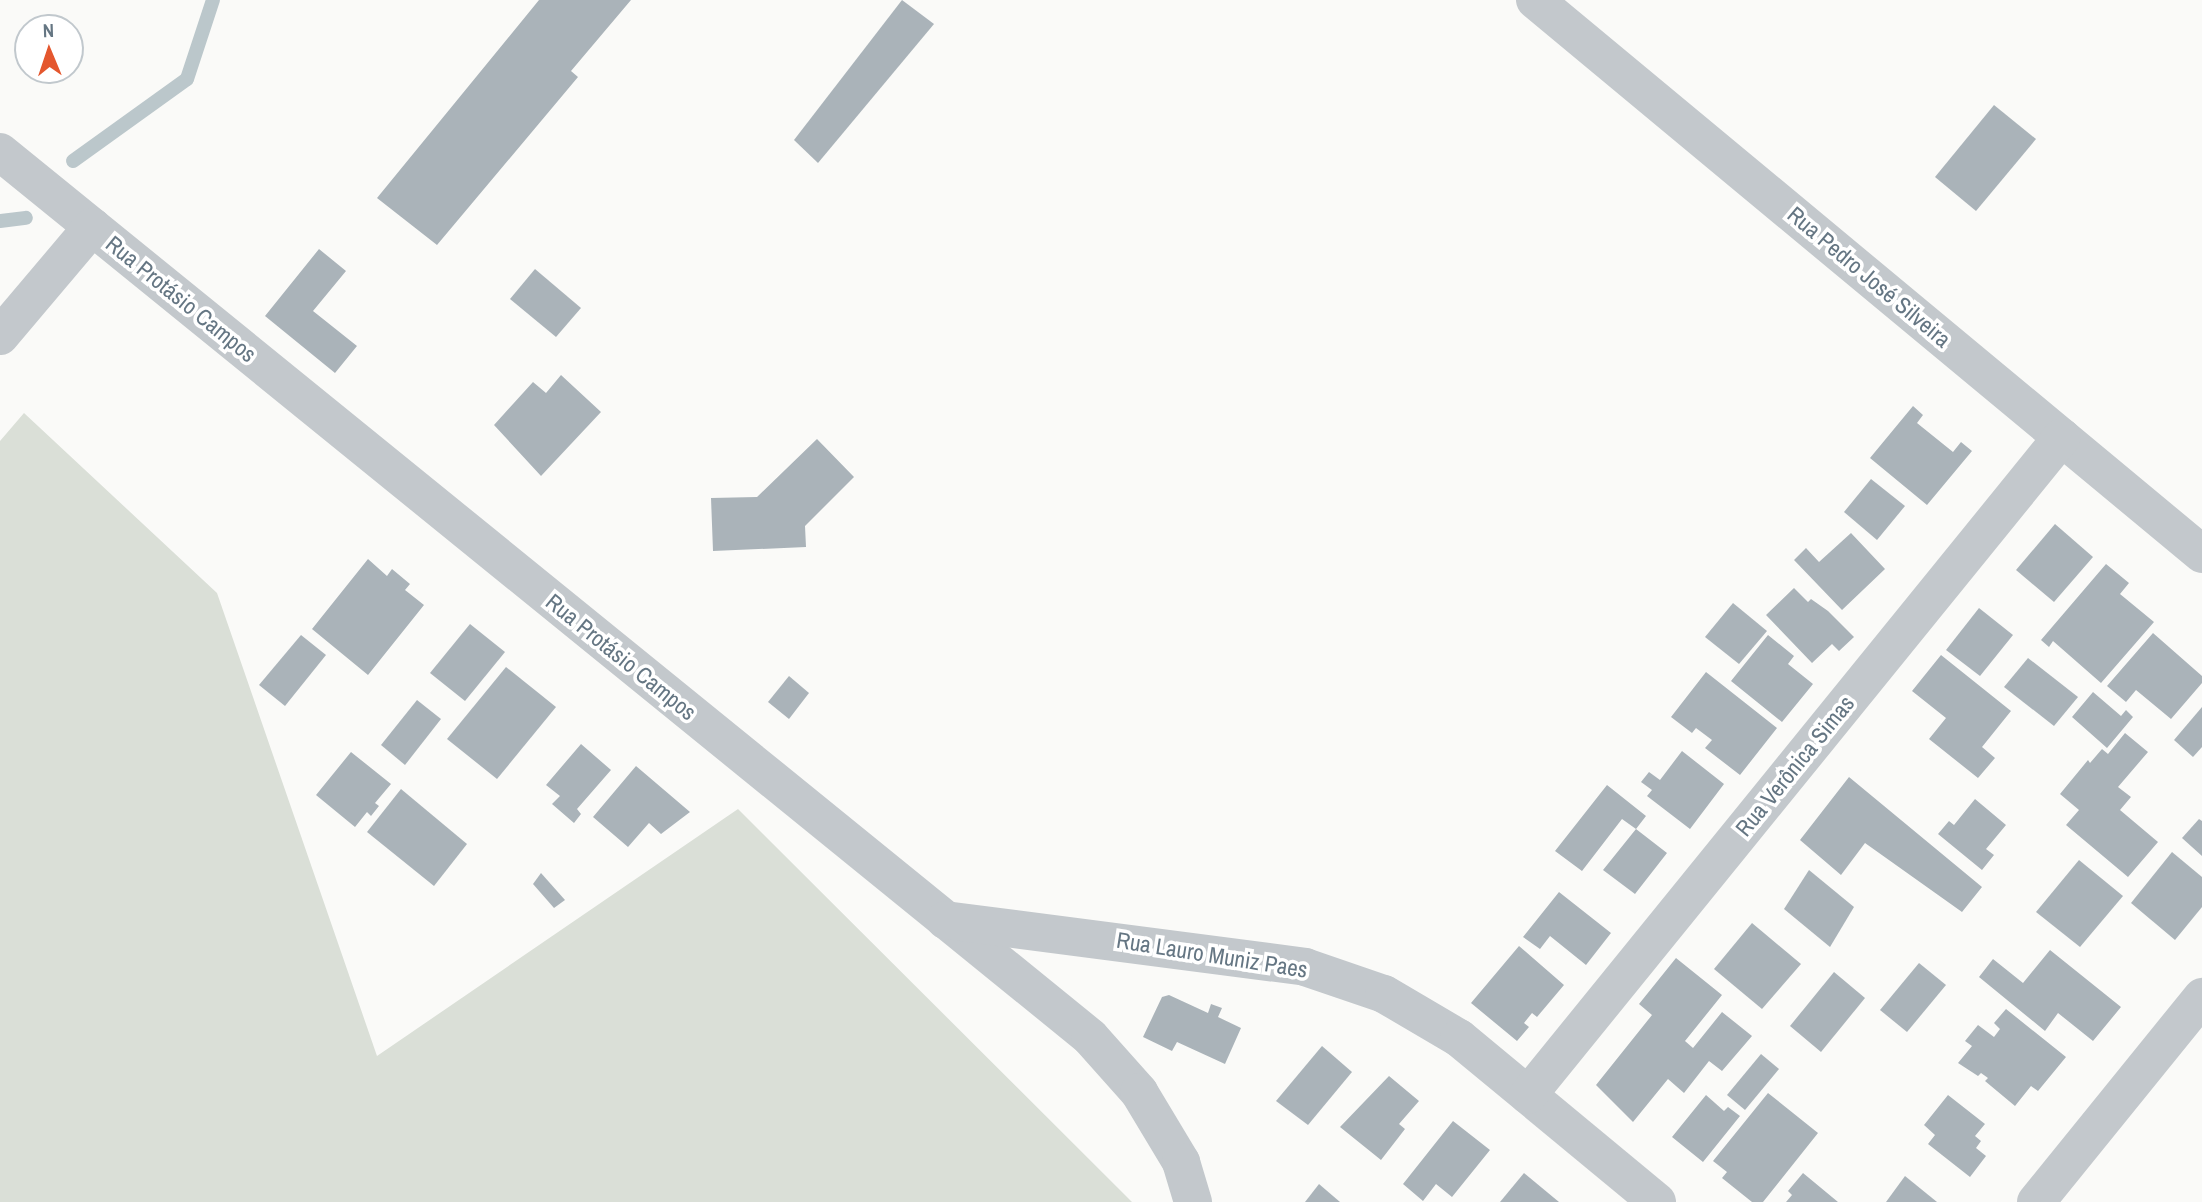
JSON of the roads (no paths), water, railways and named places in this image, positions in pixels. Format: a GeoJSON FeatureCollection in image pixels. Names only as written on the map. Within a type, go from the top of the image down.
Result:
{"type":"FeatureCollection","features":[{"type":"Feature","properties":{"kind":"street","name":"Rua Pedro José Silveira"},"geometry":{"type":"LineString","coordinates":[[1535,0],[2202,554]]}},
{"type":"Feature","properties":{"kind":"street","name":"Rua Protásio Campos"},"geometry":{"type":"LineString","coordinates":[[0,152],[1090,1037],[1139,1092],[1181,1162],[1193,1202]]}},
{"type":"Feature","properties":{"kind":"street"},"geometry":{"type":"LineString","coordinates":[[0,336],[92,226]]}},
{"type":"Feature","properties":{"kind":"street","name":"Rua Verônica Simas"},"geometry":{"type":"LineString","coordinates":[[1528,1095],[2062,437]]}},
{"type":"Feature","properties":{"kind":"street","name":"Rua Lauro Muniz Paes"},"geometry":{"type":"LineString","coordinates":[[945,920],[1305,967],[1384,994],[1459,1038],[1657,1202]]}},
{"type":"Feature","properties":{"kind":"street"},"geometry":{"type":"LineString","coordinates":[[2036,1202],[2202,997]]}},
{"type":"Feature","properties":{"kind":"waterway"},"geometry":{"type":"LineString","coordinates":[[73,161],[187,79],[213,0]]}},
{"type":"Feature","properties":{"kind":"waterway"},"geometry":{"type":"LineString","coordinates":[[0,221],[26,218]]}}]}
